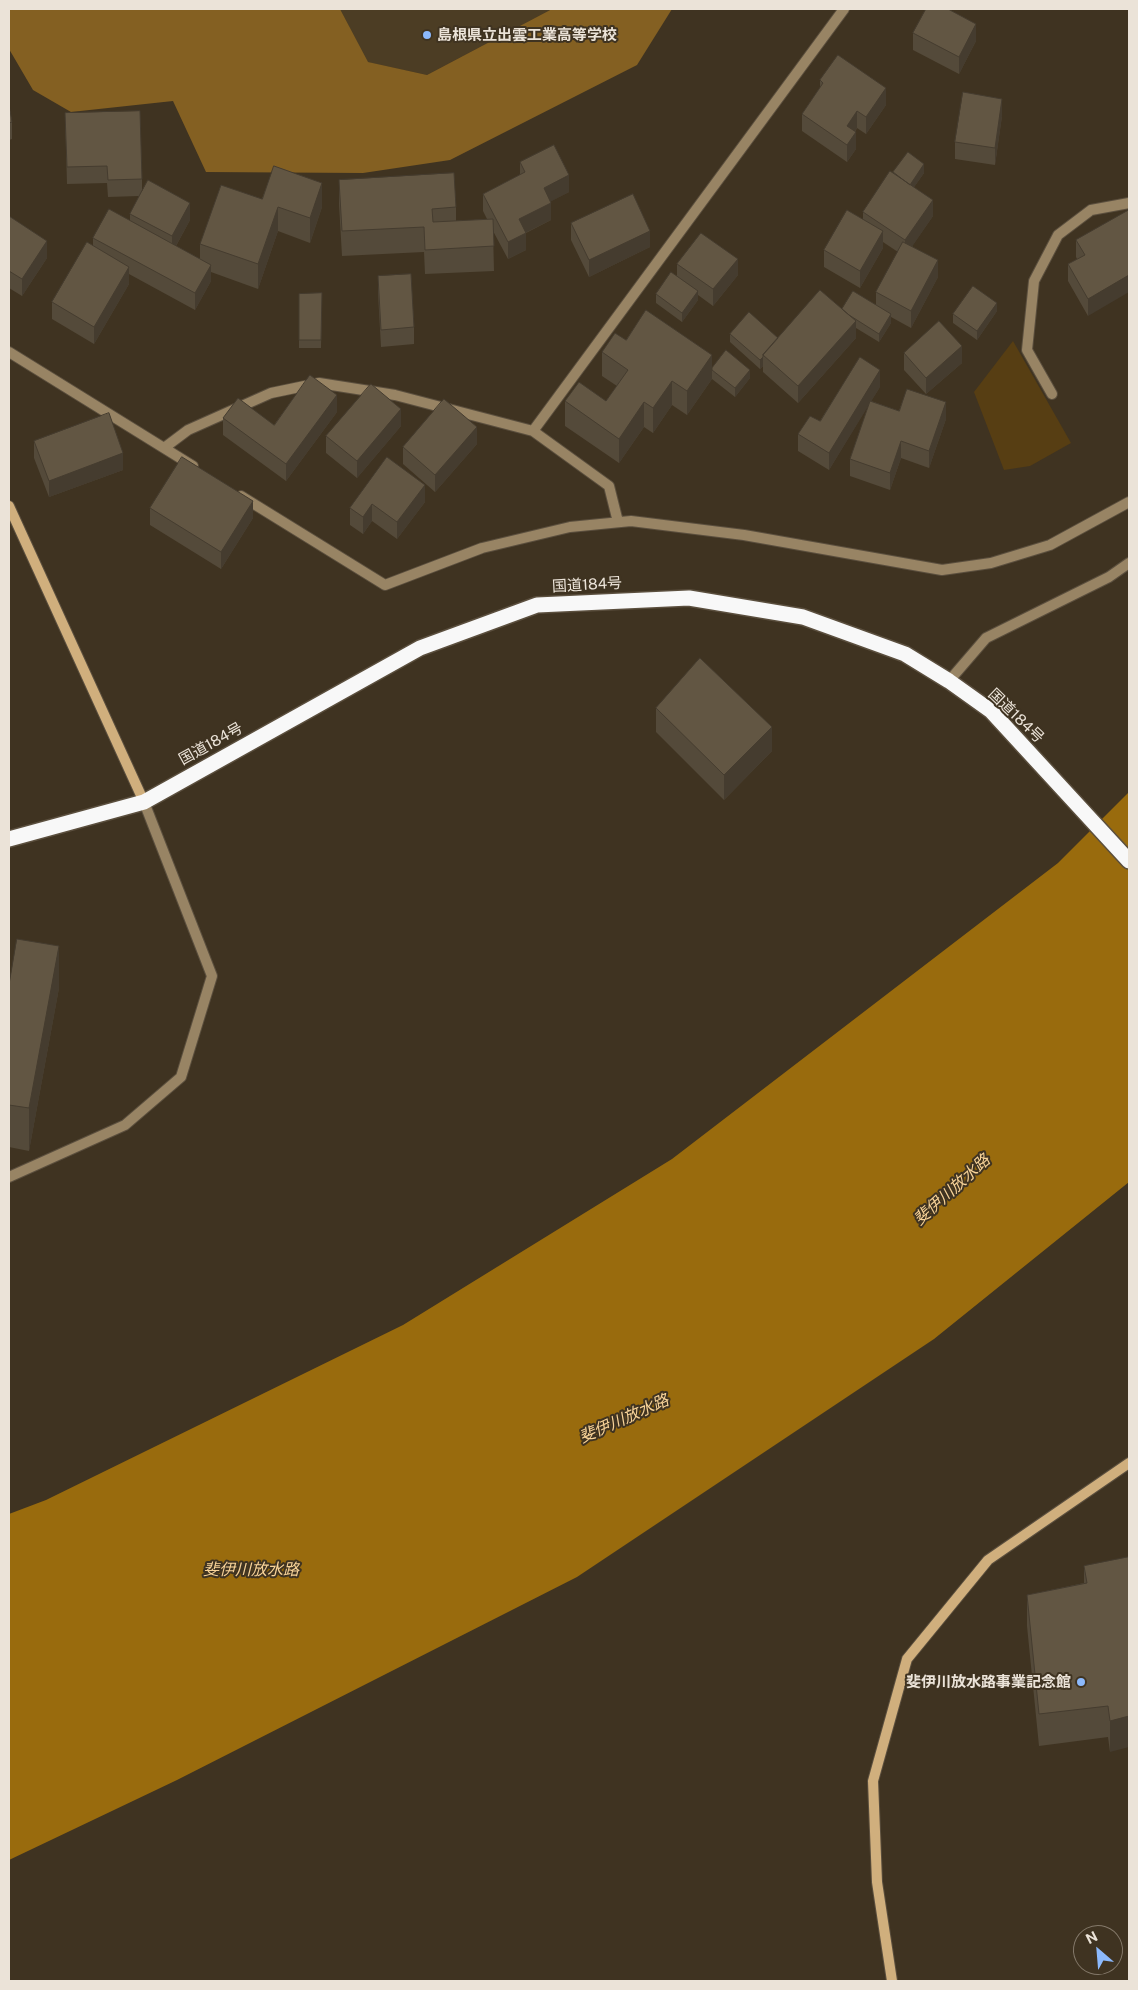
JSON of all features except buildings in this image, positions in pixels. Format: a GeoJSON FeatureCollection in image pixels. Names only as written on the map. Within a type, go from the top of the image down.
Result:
{"type":"FeatureCollection","features":[{"type":"Feature","properties":{"kind":"highway","name":"国道184号"},"geometry":{"type":"LineString","coordinates":[[9,839],[144,802],[420,648],[537,605],[689,598],[803,617],[905,654],[949,681],[991,711],[1129,861]]}},
{"type":"Feature","properties":{"kind":"street"},"geometry":{"type":"LineString","coordinates":[[534,431],[844,9]]}},
{"type":"Feature","properties":{"kind":"street"},"geometry":{"type":"LineString","coordinates":[[1052,394],[1027,350],[1034,281],[1058,235],[1091,210],[1129,203]]}},
{"type":"Feature","properties":{"kind":"street"},"geometry":{"type":"LineString","coordinates":[[9,352],[205,473]]}},
{"type":"Feature","properties":{"kind":"street"},"geometry":{"type":"LineString","coordinates":[[164,448],[188,430],[271,393],[319,383],[394,395],[534,431],[609,486],[618,522]]}},
{"type":"Feature","properties":{"kind":"street"},"geometry":{"type":"LineString","coordinates":[[230,488],[385,585],[482,548],[570,527],[631,521],[744,535],[942,570],[991,563],[1050,545],[1129,502]]}},
{"type":"Feature","properties":{"kind":"street"},"geometry":{"type":"LineString","coordinates":[[9,506],[144,802],[212,976],[182,1077],[125,1125],[9,1177]]}},
{"type":"Feature","properties":{"kind":"street"},"geometry":{"type":"LineString","coordinates":[[949,681],[986,638],[1109,577],[1129,563]]}},
{"type":"Feature","properties":{"kind":"street"},"geometry":{"type":"LineString","coordinates":[[892,1981],[877,1882],[873,1781],[907,1659],[988,1560],[1129,1463]]}},
{"type":"Feature","properties":{"kind":"shaded area"},"geometry":{"type":"Polygon","coordinates":[[[9,9],[340,9],[368,62],[427,75],[552,9],[672,9],[637,65],[450,160],[363,173],[206,172],[173,101],[71,112],[33,90],[9,49],[9,9]]]}},
{"type":"Feature","properties":{"kind":"shaded area","name":"島根県立出雲工業高等学校"},"geometry":{"type":"Polygon","coordinates":[[[340,9],[552,9],[427,75],[367,62],[340,9]]]}},
{"type":"Feature","properties":{"kind":"shaded area"},"geometry":{"type":"Polygon","coordinates":[[[1013,341],[1071,443],[1030,466],[1004,470],[974,392],[1013,341]]]}},
{"type":"Feature","properties":{"kind":"water","name":"斐伊川放水路"},"geometry":{"type":"Polygon","coordinates":[[[1129,792],[1129,1182],[934,1339],[577,1577],[177,1780],[9,1860],[9,1514],[46,1500],[403,1325],[672,1159],[1058,863],[1129,792]]]}},
{"type":"Feature","properties":{"kind":"place","name":"島根県立出雲工業高等学校"},"geometry":{"type":"Point","coordinates":[427,35]}},
{"type":"Feature","properties":{"kind":"place","name":"斐伊川放水路事業記念館"},"geometry":{"type":"Point","coordinates":[1081,1682]}}]}
